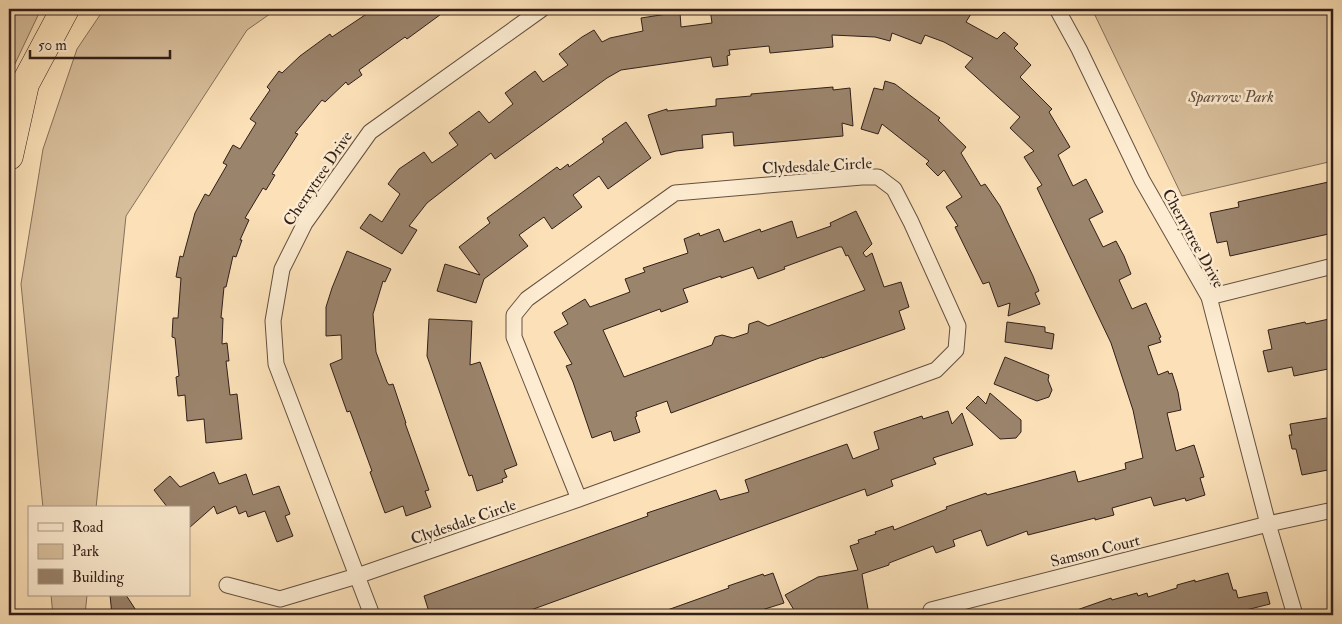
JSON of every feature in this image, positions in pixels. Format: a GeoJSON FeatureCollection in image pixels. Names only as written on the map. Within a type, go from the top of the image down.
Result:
{"type":"FeatureCollection","features":[{"type":"Feature","properties":{"kind":"highway"},"geometry":{"type":"LineString","coordinates":[[9,156],[25,84],[65,9]]}},
{"type":"Feature","properties":{"kind":"street","name":"Cherrytree Drive"},"geometry":{"type":"LineString","coordinates":[[372,615],[276,364],[273,321],[282,269],[305,223],[370,132],[542,9]]}},
{"type":"Feature","properties":{"kind":"street","name":"Cherrytree Drive"},"geometry":{"type":"LineString","coordinates":[[1056,9],[1079,48],[1142,180],[1208,297],[1268,524],[1295,615]]}},
{"type":"Feature","properties":{"kind":"street","name":"Clydesdale Circle"},"geometry":{"type":"LineString","coordinates":[[227,584],[280,599],[357,576],[579,499],[936,370],[956,350],[958,326],[894,188],[878,177],[862,177],[675,193],[527,299],[514,315],[514,337],[579,499]]}},
{"type":"Feature","properties":{"kind":"street"},"geometry":{"type":"LineString","coordinates":[[1208,297],[1333,266]]}},
{"type":"Feature","properties":{"kind":"street","name":"Samson Court"},"geometry":{"type":"LineString","coordinates":[[931,610],[1268,524],[1333,510]]}},
{"type":"Feature","properties":{"kind":"green space"},"geometry":{"type":"Polygon","coordinates":[[[9,9],[41,9],[12,70],[9,84],[9,9]]]}},
{"type":"Feature","properties":{"kind":"green space"},"geometry":{"type":"Polygon","coordinates":[[[104,9],[277,9],[247,30],[126,216],[96,506],[43,506],[21,284],[43,149],[77,49],[104,9]]]}},
{"type":"Feature","properties":{"kind":"green space","name":"Sparrow Park"},"geometry":{"type":"Polygon","coordinates":[[[1092,9],[1333,9],[1333,161],[1182,196],[1092,9]]]}},
{"type":"Feature","properties":{"kind":"green space"},"geometry":{"type":"Polygon","coordinates":[[[51,596],[87,596],[85,615],[53,615],[51,596]]]}},
{"type":"Feature","properties":{"kind":"building"},"geometry":{"type":"Polygon","coordinates":[[[374,9],[448,9],[407,39],[405,37],[359,70],[362,75],[348,85],[346,82],[325,102],[322,100],[295,133],[298,134],[272,174],[275,175],[266,190],[263,188],[245,218],[249,220],[240,240],[242,240],[236,257],[233,256],[226,287],[224,287],[221,318],[223,318],[222,344],[227,343],[229,361],[226,361],[230,395],[237,394],[242,439],[206,443],[204,419],[187,421],[185,395],[178,396],[176,377],[179,376],[175,338],[172,337],[173,318],[178,318],[181,278],[176,277],[180,256],[183,257],[195,213],[205,194],[209,196],[227,165],[223,163],[233,145],[240,149],[256,123],[250,119],[270,90],[267,87],[279,71],[282,73],[300,56],[330,34],[332,37],[374,9]]]}},
{"type":"Feature","properties":{"kind":"building"},"geometry":{"type":"Polygon","coordinates":[[[710,9],[818,9],[818,12],[855,9],[974,9],[966,22],[997,39],[1004,32],[1018,44],[1014,48],[1031,65],[1020,77],[1052,109],[1049,112],[1070,147],[1058,155],[1073,186],[1086,179],[1103,212],[1089,219],[1103,247],[1116,241],[1124,256],[1131,274],[1119,280],[1132,309],[1146,303],[1161,337],[1159,338],[1161,342],[1148,346],[1158,375],[1168,371],[1169,374],[1172,373],[1178,392],[1181,410],[1167,413],[1176,451],[1194,445],[1204,477],[1200,478],[1205,495],[1186,501],[1185,498],[1154,506],[1151,497],[1112,508],[1114,515],[1028,535],[1027,531],[987,546],[981,530],[953,540],[955,546],[936,553],[933,546],[889,563],[889,565],[862,574],[869,615],[797,615],[785,595],[818,577],[858,570],[850,546],[859,543],[858,540],[876,534],[875,532],[893,526],[894,530],[947,509],[946,507],[986,493],[987,495],[1075,471],[1078,482],[1126,469],[1125,463],[1143,458],[1133,410],[1111,343],[1037,188],[1042,185],[1024,157],[1034,151],[1010,128],[1020,117],[965,67],[973,58],[944,42],[925,35],[921,44],[892,33],[890,41],[875,37],[832,35],[833,47],[770,53],[769,46],[729,50],[730,55],[727,56],[728,65],[713,67],[711,57],[621,70],[607,78],[495,159],[491,153],[427,203],[409,226],[417,230],[402,254],[360,228],[370,214],[382,222],[400,194],[388,184],[399,169],[424,152],[432,163],[458,145],[449,133],[479,111],[489,123],[513,104],[505,93],[535,71],[543,82],[568,65],[559,54],[582,37],[594,30],[602,42],[610,38],[643,31],[641,18],[680,12],[681,27],[712,23],[710,9]]]}},
{"type":"Feature","properties":{"kind":"building"},"geometry":{"type":"Polygon","coordinates":[[[885,81],[895,84],[940,118],[938,120],[966,147],[961,153],[981,186],[985,184],[1000,206],[1033,276],[1039,291],[1035,293],[1040,304],[1008,316],[1010,303],[998,307],[989,282],[983,284],[955,227],[958,226],[946,207],[962,197],[944,170],[938,176],[926,164],[929,161],[882,124],[878,134],[861,129],[874,88],[883,90],[885,81]]]}},
{"type":"Feature","properties":{"kind":"building"},"geometry":{"type":"Polygon","coordinates":[[[833,87],[833,90],[850,88],[853,126],[842,123],[843,136],[734,146],[733,132],[702,135],[703,148],[661,155],[648,115],[667,109],[667,111],[716,106],[716,99],[833,87]]]}},
{"type":"Feature","properties":{"kind":"building"},"geometry":{"type":"Polygon","coordinates":[[[626,122],[651,158],[608,189],[599,176],[573,195],[582,207],[552,229],[544,217],[519,235],[528,246],[484,279],[476,303],[437,291],[445,264],[480,275],[459,247],[490,223],[487,218],[557,167],[560,170],[568,164],[569,167],[604,142],[602,139],[626,122]]]}},
{"type":"Feature","properties":{"kind":"building"},"geometry":{"type":"Polygon","coordinates":[[[1333,181],[1333,233],[1230,256],[1227,241],[1217,243],[1210,213],[1239,207],[1238,202],[1333,181]]]}},
{"type":"Feature","properties":{"kind":"building"},"geometry":{"type":"Polygon","coordinates":[[[856,211],[872,244],[863,253],[866,257],[872,253],[884,287],[901,282],[909,307],[899,311],[905,329],[822,357],[671,413],[667,401],[636,412],[637,416],[635,417],[640,432],[614,441],[611,431],[592,438],[566,366],[572,364],[554,332],[568,324],[562,313],[585,299],[590,307],[630,292],[625,279],[645,272],[643,268],[688,253],[684,239],[699,233],[700,236],[719,229],[724,242],[760,229],[761,232],[792,221],[797,238],[831,226],[830,223],[856,211]],[[842,247],[784,267],[785,269],[758,279],[753,267],[683,289],[688,302],[661,312],[660,309],[603,330],[624,377],[712,345],[715,337],[722,335],[733,338],[748,333],[749,324],[758,321],[768,326],[865,290],[848,255],[846,256],[842,247]]]}},
{"type":"Feature","properties":{"kind":"building"},"geometry":{"type":"Polygon","coordinates":[[[347,251],[391,269],[385,282],[383,281],[373,314],[376,352],[387,382],[389,385],[393,384],[429,490],[425,491],[431,507],[406,516],[403,506],[385,513],[350,411],[347,412],[330,364],[342,359],[341,335],[326,336],[326,307],[347,251]]]}},
{"type":"Feature","properties":{"kind":"building"},"geometry":{"type":"Polygon","coordinates":[[[429,319],[472,321],[470,365],[480,362],[517,465],[504,470],[507,477],[502,479],[503,482],[477,491],[472,475],[469,476],[427,356],[429,319]]]}},
{"type":"Feature","properties":{"kind":"building"},"geometry":{"type":"Polygon","coordinates":[[[1329,319],[1333,336],[1333,368],[1294,376],[1292,367],[1268,372],[1263,351],[1272,349],[1268,330],[1329,319]]]}},
{"type":"Feature","properties":{"kind":"building"},"geometry":{"type":"Polygon","coordinates":[[[1007,322],[1045,327],[1045,332],[1054,334],[1052,349],[1005,342],[1007,322]]]}},
{"type":"Feature","properties":{"kind":"building"},"geometry":{"type":"Polygon","coordinates":[[[1005,357],[1049,375],[1048,380],[1052,390],[1049,397],[1037,401],[994,384],[1005,357]]]}},
{"type":"Feature","properties":{"kind":"building"},"geometry":{"type":"Polygon","coordinates":[[[990,393],[1021,420],[1021,432],[1016,438],[1000,439],[966,408],[978,396],[986,404],[990,393]]]}},
{"type":"Feature","properties":{"kind":"building"},"geometry":{"type":"Polygon","coordinates":[[[948,411],[952,424],[962,413],[973,445],[933,458],[936,464],[891,480],[893,486],[867,496],[865,489],[517,615],[430,615],[424,596],[648,516],[647,513],[716,490],[720,500],[749,492],[745,480],[847,444],[853,459],[879,449],[874,432],[922,416],[923,419],[948,411]]]}},
{"type":"Feature","properties":{"kind":"building"},"geometry":{"type":"Polygon","coordinates":[[[1333,417],[1333,469],[1302,475],[1296,449],[1292,449],[1289,435],[1292,435],[1290,424],[1333,417]]]}},
{"type":"Feature","properties":{"kind":"building"},"geometry":{"type":"Polygon","coordinates":[[[214,472],[219,484],[246,474],[253,495],[279,486],[290,514],[285,516],[293,536],[277,542],[265,511],[248,517],[246,511],[239,514],[236,506],[217,514],[214,506],[190,527],[190,506],[166,506],[154,490],[170,476],[180,487],[214,472]]]}},
{"type":"Feature","properties":{"kind":"building"},"geometry":{"type":"Polygon","coordinates":[[[773,573],[784,603],[746,615],[659,615],[659,613],[729,588],[728,586],[763,574],[764,576],[773,573]]]}},
{"type":"Feature","properties":{"kind":"building"},"geometry":{"type":"Polygon","coordinates":[[[1228,573],[1233,590],[1236,590],[1238,598],[1267,592],[1270,604],[1242,611],[1243,615],[1074,615],[1074,611],[1111,598],[1112,600],[1137,593],[1138,596],[1147,593],[1148,597],[1177,588],[1177,585],[1228,573]]]}},
{"type":"Feature","properties":{"kind":"building"},"geometry":{"type":"Polygon","coordinates":[[[110,596],[127,596],[139,615],[112,615],[110,596]]]}}]}
